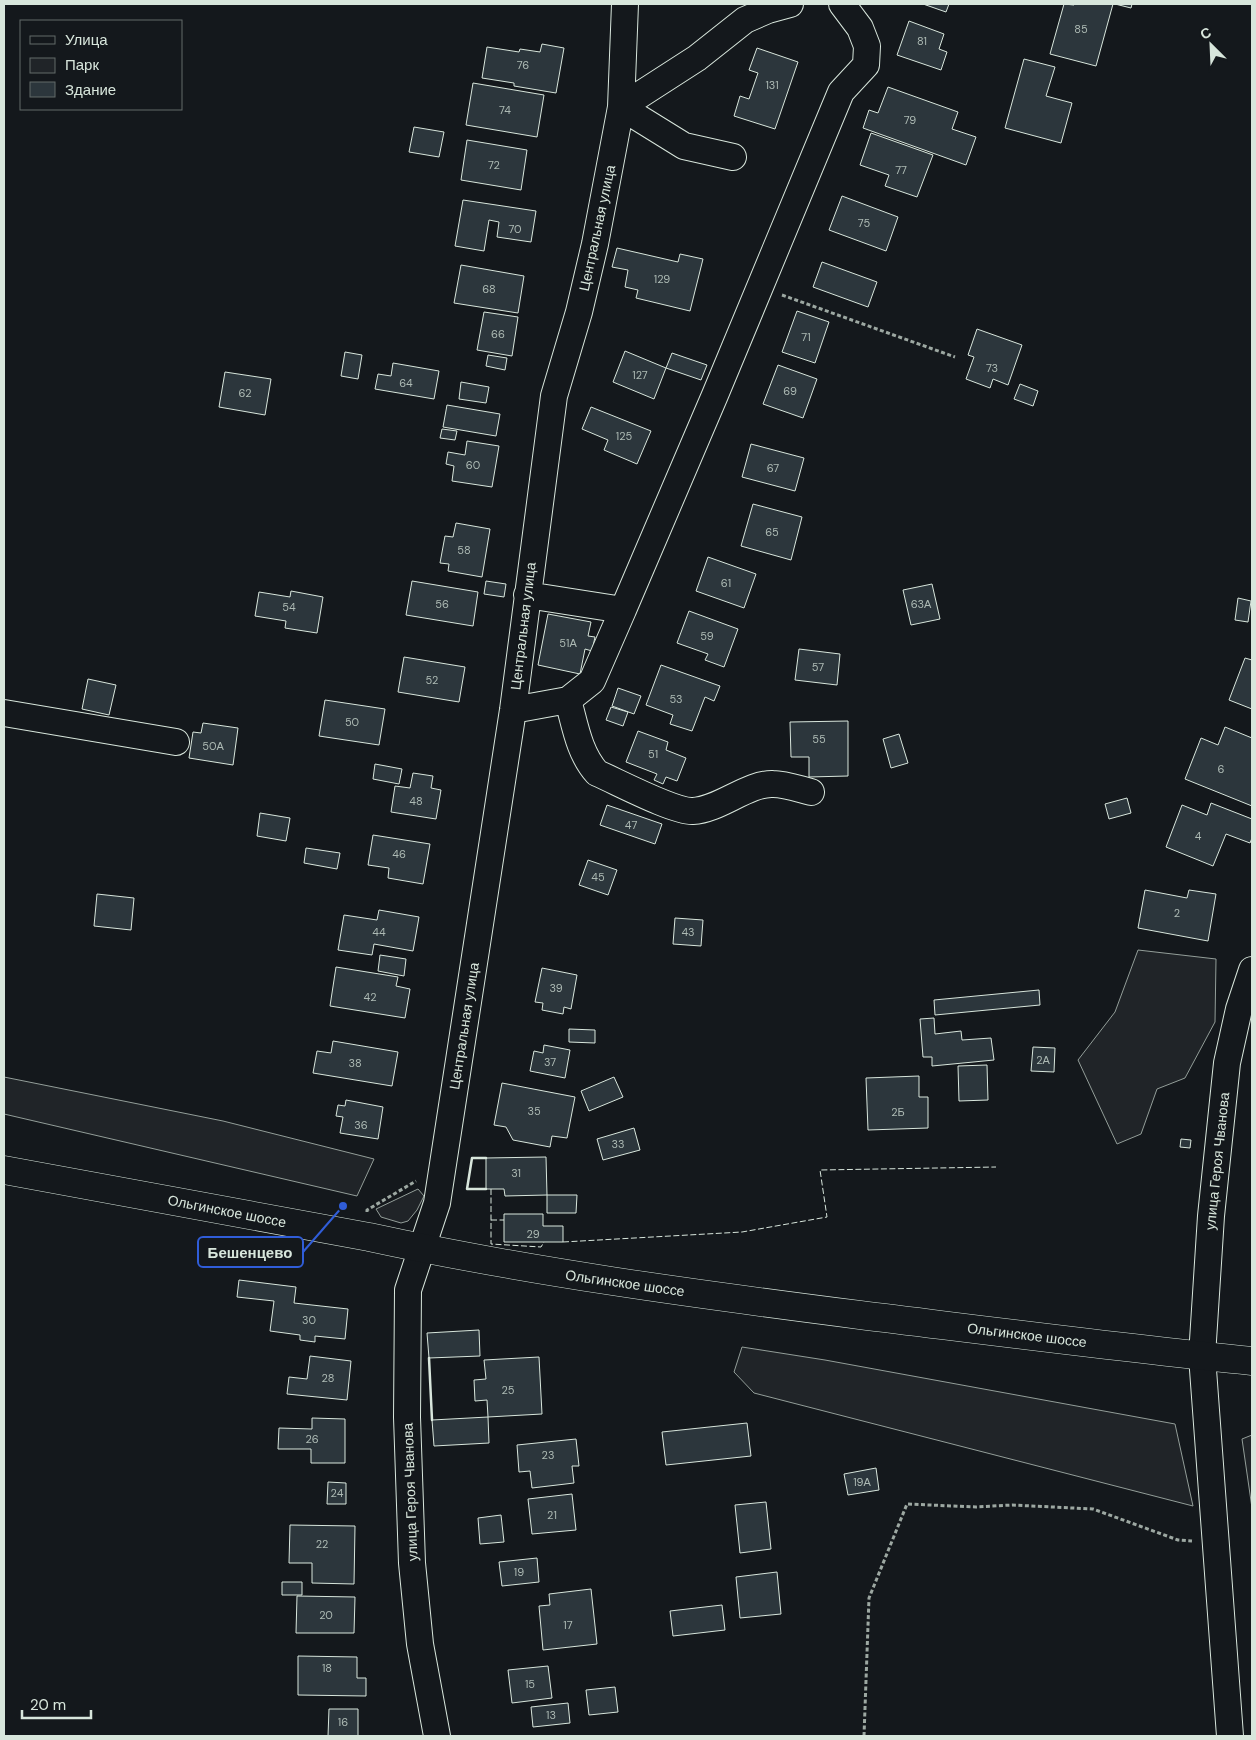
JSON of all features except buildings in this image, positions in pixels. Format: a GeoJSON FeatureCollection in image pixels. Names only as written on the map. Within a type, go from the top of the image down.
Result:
{"type":"FeatureCollection","features":[{"type":"Feature","properties":{"kind":"main road","name":"Ольгинское шоссе"},"geometry":{"type":"LineString","coordinates":[[4,1170],[369,1237],[422,1249],[594,1279],[739,1299],[1202,1356],[1252,1360]]}},
{"type":"Feature","properties":{"kind":"street","name":"Центральная улица"},"geometry":{"type":"LineString","coordinates":[[422,1249],[437,1203],[443,1166],[512,710],[554,396],[595,244],[621,107],[625,4]]}},
{"type":"Feature","properties":{"kind":"street"},"geometry":{"type":"LineString","coordinates":[[733,157],[684,146],[621,107],[697,58],[745,20],[768,10],[790,4]]}},
{"type":"Feature","properties":{"kind":"street"},"geometry":{"type":"LineString","coordinates":[[512,710],[568,700],[592,681],[841,92],[866,65],[867,46],[860,28],[842,4]]}},
{"type":"Feature","properties":{"kind":"street"},"geometry":{"type":"LineString","coordinates":[[527,595],[623,610]]}},
{"type":"Feature","properties":{"kind":"street"},"geometry":{"type":"LineString","coordinates":[[568,700],[582,751],[597,773],[677,808],[693,811],[706,808],[757,787],[772,784],[810,792]]}},
{"type":"Feature","properties":{"kind":"street"},"geometry":{"type":"LineString","coordinates":[[4,713],[176,742]]}},
{"type":"Feature","properties":{"kind":"street","name":"улица Героя Чванова"},"geometry":{"type":"LineString","coordinates":[[1230,1736],[1202,1356],[1211,1216],[1227,1063],[1239,1009],[1252,970]]}},
{"type":"Feature","properties":{"kind":"street","name":"улица Героя Чванова"},"geometry":{"type":"LineString","coordinates":[[422,1249],[408,1290],[407,1427],[412,1563],[420,1644],[437,1736]]}},
{"type":"Feature","properties":{"kind":"path"},"geometry":{"type":"LineString","coordinates":[[760,287],[955,357]]}},
{"type":"Feature","properties":{"kind":"path"},"geometry":{"type":"LineString","coordinates":[[369,1237],[367,1210],[443,1166]]}},
{"type":"Feature","properties":{"kind":"path"},"geometry":{"type":"LineString","coordinates":[[864,1736],[869,1598],[907,1504],[1093,1509],[1178,1540],[1216,1542]]}},
{"type":"Feature","properties":{"kind":"green space"},"geometry":{"type":"Polygon","coordinates":[[[1138,950],[1216,959],[1215,1022],[1185,1078],[1157,1089],[1141,1134],[1117,1144],[1078,1060],[1115,1012],[1138,950]]]}},
{"type":"Feature","properties":{"kind":"green space"},"geometry":{"type":"Polygon","coordinates":[[[4,1077],[223,1121],[374,1159],[357,1196],[4,1114],[4,1077]]]}},
{"type":"Feature","properties":{"kind":"green space"},"geometry":{"type":"Polygon","coordinates":[[[418,1189],[424,1196],[417,1210],[408,1221],[401,1223],[381,1217],[376,1209],[418,1189]]]}},
{"type":"Feature","properties":{"kind":"green space"},"geometry":{"type":"Polygon","coordinates":[[[742,1347],[825,1360],[1175,1424],[1193,1506],[754,1393],[734,1372],[742,1347]]]}},
{"type":"Feature","properties":{"kind":"green space"},"geometry":{"type":"Polygon","coordinates":[[[1252,1435],[1252,1508],[1242,1439],[1252,1435]]]}},
{"type":"Feature","properties":{"kind":"fence"},"geometry":{"type":"LineString","coordinates":[[563,1242],[742,1232],[827,1217],[820,1170],[996,1167]]}},
{"type":"Feature","properties":{"kind":"fence"},"geometry":{"type":"LineString","coordinates":[[491,1189],[491,1244],[541,1247],[544,1242]]}},
{"type":"Feature","properties":{"kind":"fence"},"geometry":{"type":"LineString","coordinates":[[491,1220],[504,1220]]}},
{"type":"Feature","properties":{"kind":"wall"},"geometry":{"type":"LineString","coordinates":[[486,1158],[472,1158],[467,1189],[486,1189]]}},
{"type":"Feature","properties":{"kind":"wall"},"geometry":{"type":"LineString","coordinates":[[429,1358],[432,1420]]}},
{"type":"Feature","properties":{"kind":"place","name":"Бешенцево"},"geometry":{"type":"Point","coordinates":[343,1206]}}]}
